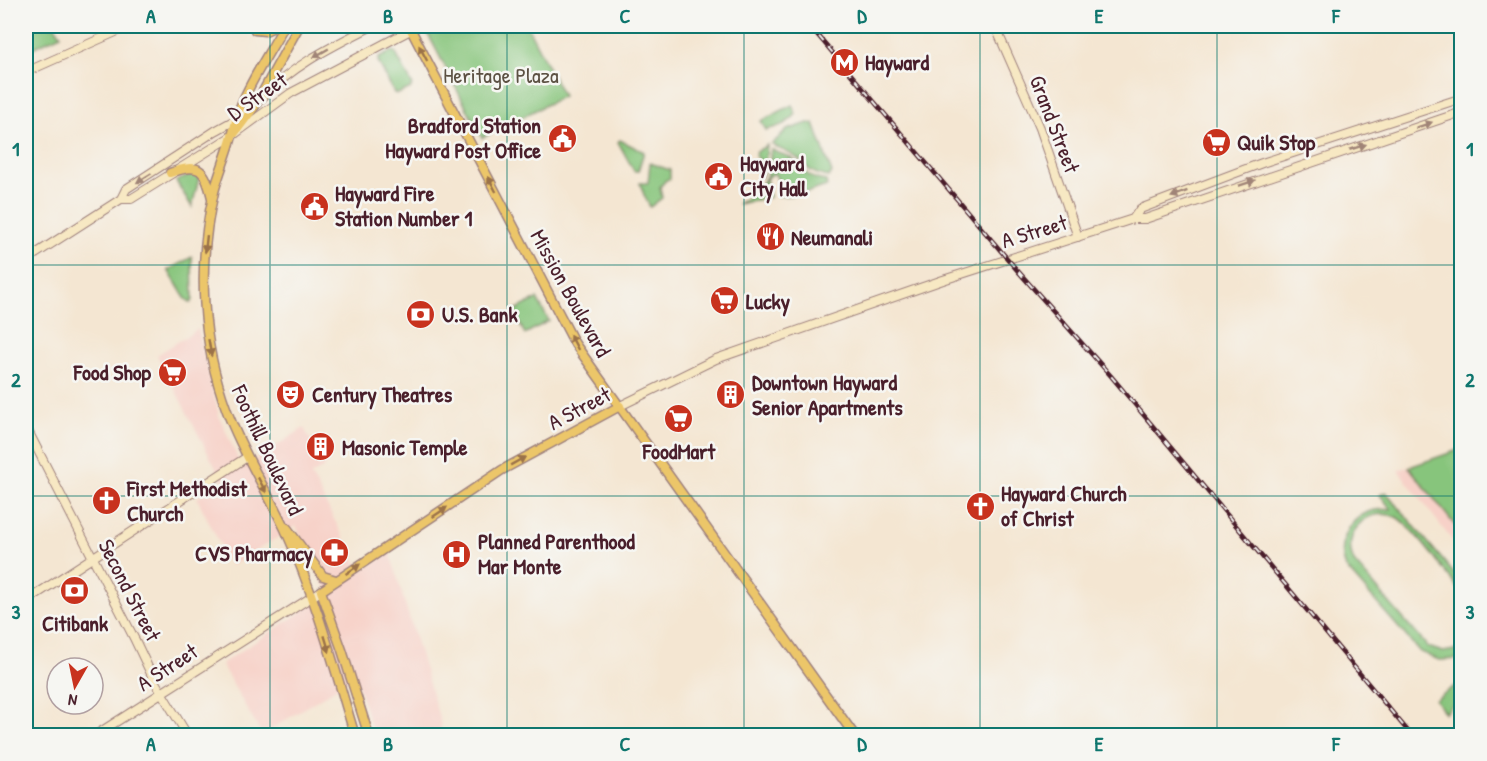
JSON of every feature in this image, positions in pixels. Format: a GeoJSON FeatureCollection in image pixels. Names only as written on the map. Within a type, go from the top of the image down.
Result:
{"type":"FeatureCollection","features":[{"type":"Feature","properties":{"kind":"main road"},"geometry":{"type":"LineString","coordinates":[[26,72],[129,26]]}},
{"type":"Feature","properties":{"kind":"main road"},"geometry":{"type":"LineString","coordinates":[[255,30],[265,31],[276,26]]}},
{"type":"Feature","properties":{"kind":"main road","name":"Foothill Boulevard"},"geometry":{"type":"LineString","coordinates":[[284,26],[243,100],[212,200],[204,264],[206,325],[220,391],[230,419],[285,530],[311,597],[355,735]]}},
{"type":"Feature","properties":{"kind":"main road","name":"Foothill Boulevard"},"geometry":{"type":"LineString","coordinates":[[232,136],[255,105],[299,26]]}},
{"type":"Feature","properties":{"kind":"main road","name":"D Street"},"geometry":{"type":"LineString","coordinates":[[26,260],[121,199],[126,189],[236,120],[301,65],[372,26]]}},
{"type":"Feature","properties":{"kind":"main road","name":"Grand Street"},"geometry":{"type":"LineString","coordinates":[[995,26],[1040,128],[1077,237]]}},
{"type":"Feature","properties":{"kind":"main road","name":"D Street"},"geometry":{"type":"LineString","coordinates":[[121,199],[130,199],[232,136],[291,93],[412,27]]}},
{"type":"Feature","properties":{"kind":"main road","name":"Mission Boulevard"},"geometry":{"type":"LineString","coordinates":[[412,27],[575,344],[855,735]]}},
{"type":"Feature","properties":{"kind":"main road","name":"A Street"},"geometry":{"type":"LineString","coordinates":[[1133,219],[1140,209],[1262,163],[1461,98]]}},
{"type":"Feature","properties":{"kind":"main road","name":"A Street"},"geometry":{"type":"LineString","coordinates":[[94,735],[321,591],[502,470],[620,406],[716,359],[943,279],[1133,219],[1145,219],[1461,112]]}},
{"type":"Feature","properties":{"kind":"main road"},"geometry":{"type":"LineString","coordinates":[[170,173],[185,168],[200,170],[208,180],[212,200]]}},
{"type":"Feature","properties":{"kind":"main road","name":"Second Street"},"geometry":{"type":"LineString","coordinates":[[26,427],[160,693],[188,735]]}},
{"type":"Feature","properties":{"kind":"main road"},"geometry":{"type":"LineString","coordinates":[[26,602],[247,457]]}},
{"type":"Feature","properties":{"kind":"main road"},"geometry":{"type":"LineString","coordinates":[[276,513],[323,576],[336,580]]}},
{"type":"Feature","properties":{"kind":"main road"},"geometry":{"type":"LineString","coordinates":[[321,591],[369,735]]}},
{"type":"Feature","properties":{"kind":"shaded area"},"geometry":{"type":"Polygon","coordinates":[[[198,329],[219,416],[242,468],[304,428],[325,467],[311,475],[361,571],[390,553],[440,721],[442,735],[374,735],[355,676],[262,735],[221,664],[329,594],[296,526],[231,566],[197,498],[223,482],[157,355],[198,329]]]}},
{"type":"Feature","properties":{"kind":"shaded area"},"geometry":{"type":"Polygon","coordinates":[[[1461,449],[1461,552],[1398,470],[1461,449]]]}},
{"type":"Feature","properties":{"kind":"green space"},"geometry":{"type":"Polygon","coordinates":[[[26,26],[55,26],[61,35],[26,51],[26,26]]]}},
{"type":"Feature","properties":{"kind":"green space","name":"Heritage Plaza"},"geometry":{"type":"Polygon","coordinates":[[[435,26],[527,26],[563,96],[482,138],[426,30],[435,26]]]}},
{"type":"Feature","properties":{"kind":"green space"},"geometry":{"type":"Polygon","coordinates":[[[392,51],[395,52],[412,84],[411,88],[398,94],[394,93],[378,61],[379,58],[392,51]]]}},
{"type":"Feature","properties":{"kind":"green space"},"geometry":{"type":"Polygon","coordinates":[[[792,105],[796,114],[790,120],[766,130],[761,121],[792,105]]]}},
{"type":"Feature","properties":{"kind":"green space"},"geometry":{"type":"Polygon","coordinates":[[[808,123],[814,124],[832,173],[828,177],[811,171],[794,156],[772,144],[787,130],[808,123]]]}},
{"type":"Feature","properties":{"kind":"green space"},"geometry":{"type":"Polygon","coordinates":[[[620,140],[644,152],[638,171],[634,171],[618,142],[620,140]]]}},
{"type":"Feature","properties":{"kind":"green space"},"geometry":{"type":"Polygon","coordinates":[[[767,145],[765,167],[761,177],[757,168],[759,159],[755,156],[756,152],[767,145]]]}},
{"type":"Feature","properties":{"kind":"green space"},"geometry":{"type":"Polygon","coordinates":[[[771,149],[794,160],[812,177],[826,181],[827,186],[799,195],[779,196],[777,178],[774,173],[766,179],[770,197],[738,204],[753,193],[765,179],[771,149]]]}},
{"type":"Feature","properties":{"kind":"green space"},"geometry":{"type":"Polygon","coordinates":[[[650,163],[670,170],[670,179],[660,187],[662,198],[650,207],[640,183],[648,183],[650,163]]]}},
{"type":"Feature","properties":{"kind":"green space"},"geometry":{"type":"Polygon","coordinates":[[[194,174],[199,178],[192,207],[176,181],[194,174]]]}},
{"type":"Feature","properties":{"kind":"green space"},"geometry":{"type":"Polygon","coordinates":[[[192,257],[193,300],[191,303],[185,298],[168,270],[192,257]]]}},
{"type":"Feature","properties":{"kind":"green space"},"geometry":{"type":"Polygon","coordinates":[[[537,299],[549,321],[525,334],[513,311],[537,299]]]}},
{"type":"Feature","properties":{"kind":"green space"},"geometry":{"type":"Polygon","coordinates":[[[1462,449],[1461,533],[1409,467],[1462,449]]]}},
{"type":"Feature","properties":{"kind":"green space"},"geometry":{"type":"Polygon","coordinates":[[[1386,492],[1461,582],[1461,592],[1411,530],[1391,515],[1380,514],[1361,522],[1353,535],[1351,544],[1354,562],[1428,647],[1443,652],[1461,649],[1461,659],[1439,660],[1420,652],[1346,568],[1343,560],[1343,543],[1349,528],[1360,516],[1368,512],[1391,509],[1380,495],[1386,492]]]}},
{"type":"Feature","properties":{"kind":"green space"},"geometry":{"type":"Polygon","coordinates":[[[1455,686],[1459,692],[1457,700],[1445,713],[1435,700],[1455,686]]]}},
{"type":"Feature","properties":{"kind":"railway"},"geometry":{"type":"LineString","coordinates":[[810,26],[1017,270],[1111,376],[1412,736]]}},
{"type":"Feature","properties":{"kind":"place","name":"Hayward"},"geometry":{"type":"Point","coordinates":[844,62]}},
{"type":"Feature","properties":{"kind":"place","name":"Bradford Station Hayward Post Office"},"geometry":{"type":"Point","coordinates":[562,138]}},
{"type":"Feature","properties":{"kind":"place","name":"Quik Stop"},"geometry":{"type":"Point","coordinates":[1216,142]}},
{"type":"Feature","properties":{"kind":"place","name":"Hayward City Hall"},"geometry":{"type":"Point","coordinates":[719,176]}},
{"type":"Feature","properties":{"kind":"place","name":"Hayward Fire Station Number 1"},"geometry":{"type":"Point","coordinates":[314,206]}},
{"type":"Feature","properties":{"kind":"place","name":"Neumanali"},"geometry":{"type":"Point","coordinates":[770,237]}},
{"type":"Feature","properties":{"kind":"place","name":"Lucky"},"geometry":{"type":"Point","coordinates":[725,301]}},
{"type":"Feature","properties":{"kind":"place","name":"U.S. Bank"},"geometry":{"type":"Point","coordinates":[421,314]}},
{"type":"Feature","properties":{"kind":"place","name":"Food Shop"},"geometry":{"type":"Point","coordinates":[172,372]}},
{"type":"Feature","properties":{"kind":"place","name":"Century Theatres"},"geometry":{"type":"Point","coordinates":[291,394]}},
{"type":"Feature","properties":{"kind":"place","name":"Downtown Hayward Senior Apartments"},"geometry":{"type":"Point","coordinates":[731,395]}},
{"type":"Feature","properties":{"kind":"place","name":"FoodMart"},"geometry":{"type":"Point","coordinates":[679,419]}},
{"type":"Feature","properties":{"kind":"place","name":"Masonic Temple"},"geometry":{"type":"Point","coordinates":[321,447]}},
{"type":"Feature","properties":{"kind":"place","name":"First Methodist Church"},"geometry":{"type":"Point","coordinates":[106,501]}},
{"type":"Feature","properties":{"kind":"place","name":"Hayward Church of Christ"},"geometry":{"type":"Point","coordinates":[980,506]}},
{"type":"Feature","properties":{"kind":"place","name":"CVS Pharmacy"},"geometry":{"type":"Point","coordinates":[334,553]}},
{"type":"Feature","properties":{"kind":"place","name":"Planned Parenthood Mar Monte"},"geometry":{"type":"Point","coordinates":[457,554]}},
{"type":"Feature","properties":{"kind":"place","name":"Citibank"},"geometry":{"type":"Point","coordinates":[75,591]}}]}
